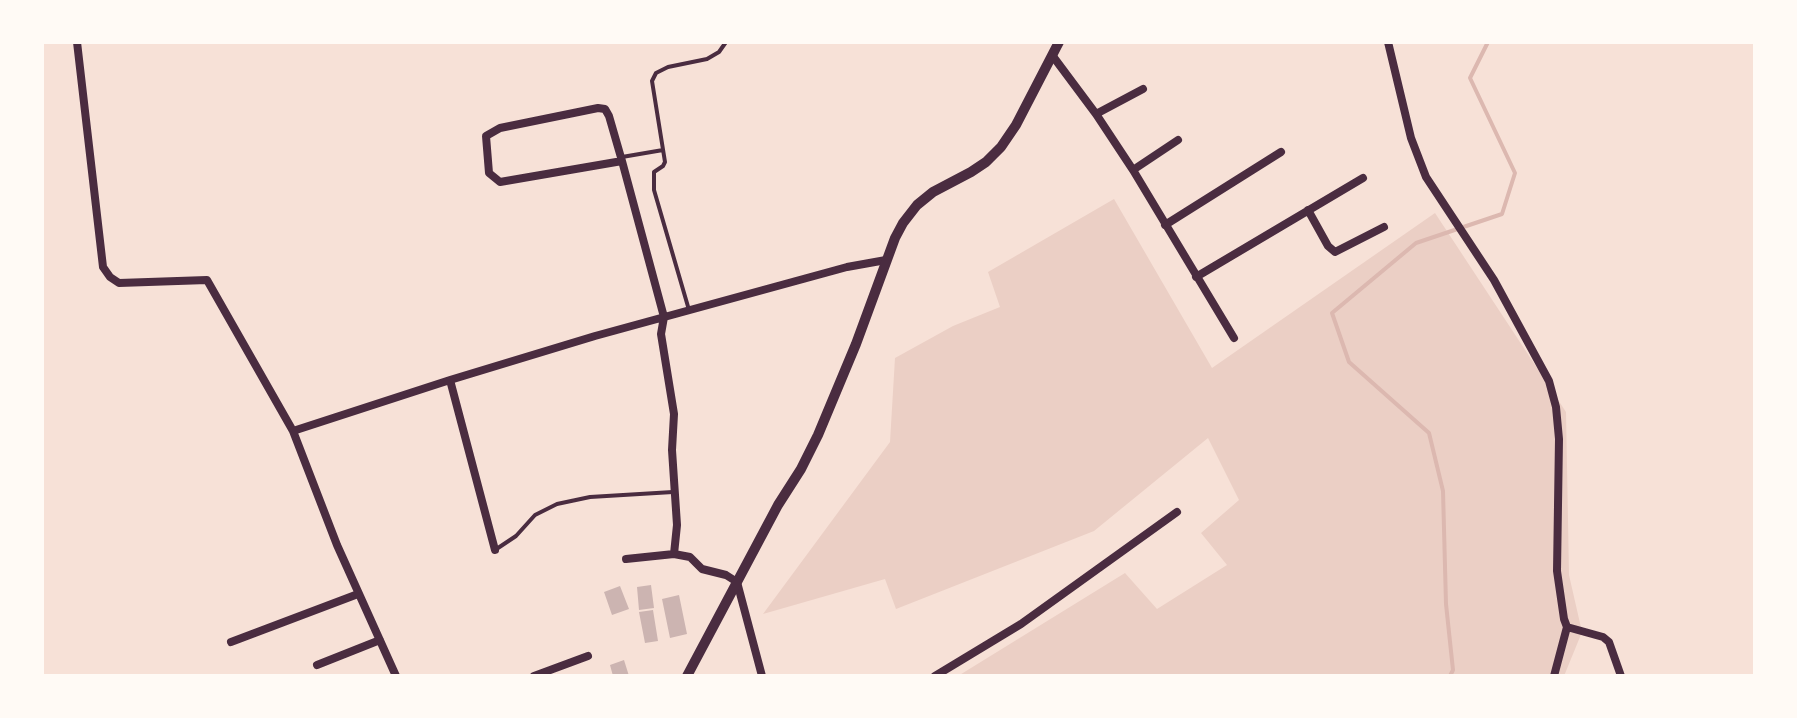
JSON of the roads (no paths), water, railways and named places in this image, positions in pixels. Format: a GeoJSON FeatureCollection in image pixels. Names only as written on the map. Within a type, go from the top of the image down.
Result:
{"type":"FeatureCollection","features":[{"type":"Feature","properties":{"kind":"street"},"geometry":{"type":"LineString","coordinates":[[77,42],[103,267],[119,283],[207,280],[293,431],[358,594],[396,676]]}},
{"type":"Feature","properties":{"kind":"street"},"geometry":{"type":"LineString","coordinates":[[687,676],[818,435],[871,306],[895,238],[917,205],[933,192],[986,162],[1001,147],[1016,125],[1059,42]]}},
{"type":"Feature","properties":{"kind":"street"},"geometry":{"type":"LineString","coordinates":[[1388,42],[1417,157],[1426,177],[1494,280],[1549,381],[1556,407],[1559,439],[1557,571],[1561,610],[1567,627],[1554,676]]}},
{"type":"Feature","properties":{"kind":"street"},"geometry":{"type":"LineString","coordinates":[[1052,55],[1133,170],[1234,338]]}},
{"type":"Feature","properties":{"kind":"street"},"geometry":{"type":"LineString","coordinates":[[1096,114],[1143,89]]}},
{"type":"Feature","properties":{"kind":"street"},"geometry":{"type":"LineString","coordinates":[[622,159],[500,182],[489,173],[486,136],[500,128],[603,108],[609,116],[622,159],[664,317],[661,334],[674,414],[672,450],[677,525],[674,554]]}},
{"type":"Feature","properties":{"kind":"street"},"geometry":{"type":"LineString","coordinates":[[1133,170],[1178,140]]}},
{"type":"Feature","properties":{"kind":"street"},"geometry":{"type":"LineString","coordinates":[[1165,225],[1281,152]]}},
{"type":"Feature","properties":{"kind":"street"},"geometry":{"type":"LineString","coordinates":[[1196,277],[1363,178]]}},
{"type":"Feature","properties":{"kind":"street"},"geometry":{"type":"LineString","coordinates":[[1308,210],[1328,246],[1335,252],[1384,227]]}},
{"type":"Feature","properties":{"kind":"street"},"geometry":{"type":"LineString","coordinates":[[293,431],[450,380],[664,317],[847,267],[886,260]]}},
{"type":"Feature","properties":{"kind":"street"},"geometry":{"type":"LineString","coordinates":[[450,380],[495,550]]}},
{"type":"Feature","properties":{"kind":"street"},"geometry":{"type":"LineString","coordinates":[[935,676],[1021,624],[1177,512]]}},
{"type":"Feature","properties":{"kind":"street"},"geometry":{"type":"LineString","coordinates":[[626,559],[674,554],[690,557],[702,569],[726,575],[737,582],[762,676]]}},
{"type":"Feature","properties":{"kind":"street"},"geometry":{"type":"LineString","coordinates":[[231,642],[358,594]]}},
{"type":"Feature","properties":{"kind":"street"},"geometry":{"type":"LineString","coordinates":[[1567,627],[1603,637],[1609,642],[1621,676]]}},
{"type":"Feature","properties":{"kind":"street"},"geometry":{"type":"LineString","coordinates":[[317,665],[380,640]]}},
{"type":"Feature","properties":{"kind":"street"},"geometry":{"type":"LineString","coordinates":[[534,676],[588,656]]}},
{"type":"Feature","properties":{"kind":"lane"},"geometry":{"type":"LineString","coordinates":[[689,310],[654,190],[654,172],[663,166],[663,150],[652,81],[656,73],[668,67],[707,59],[719,52],[726,42]]}},
{"type":"Feature","properties":{"kind":"lane"},"geometry":{"type":"LineString","coordinates":[[622,159],[663,150]]}},
{"type":"Feature","properties":{"kind":"lane"},"geometry":{"type":"LineString","coordinates":[[495,550],[516,536],[535,515],[557,504],[590,497],[675,492]]}},
{"type":"Feature","properties":{"kind":"waterway"},"geometry":{"type":"LineString","coordinates":[[1450,676],[1453,670],[1446,604],[1443,491],[1429,433],[1349,362],[1332,313],[1416,243],[1502,214],[1515,173],[1470,78],[1488,42]]}}]}
